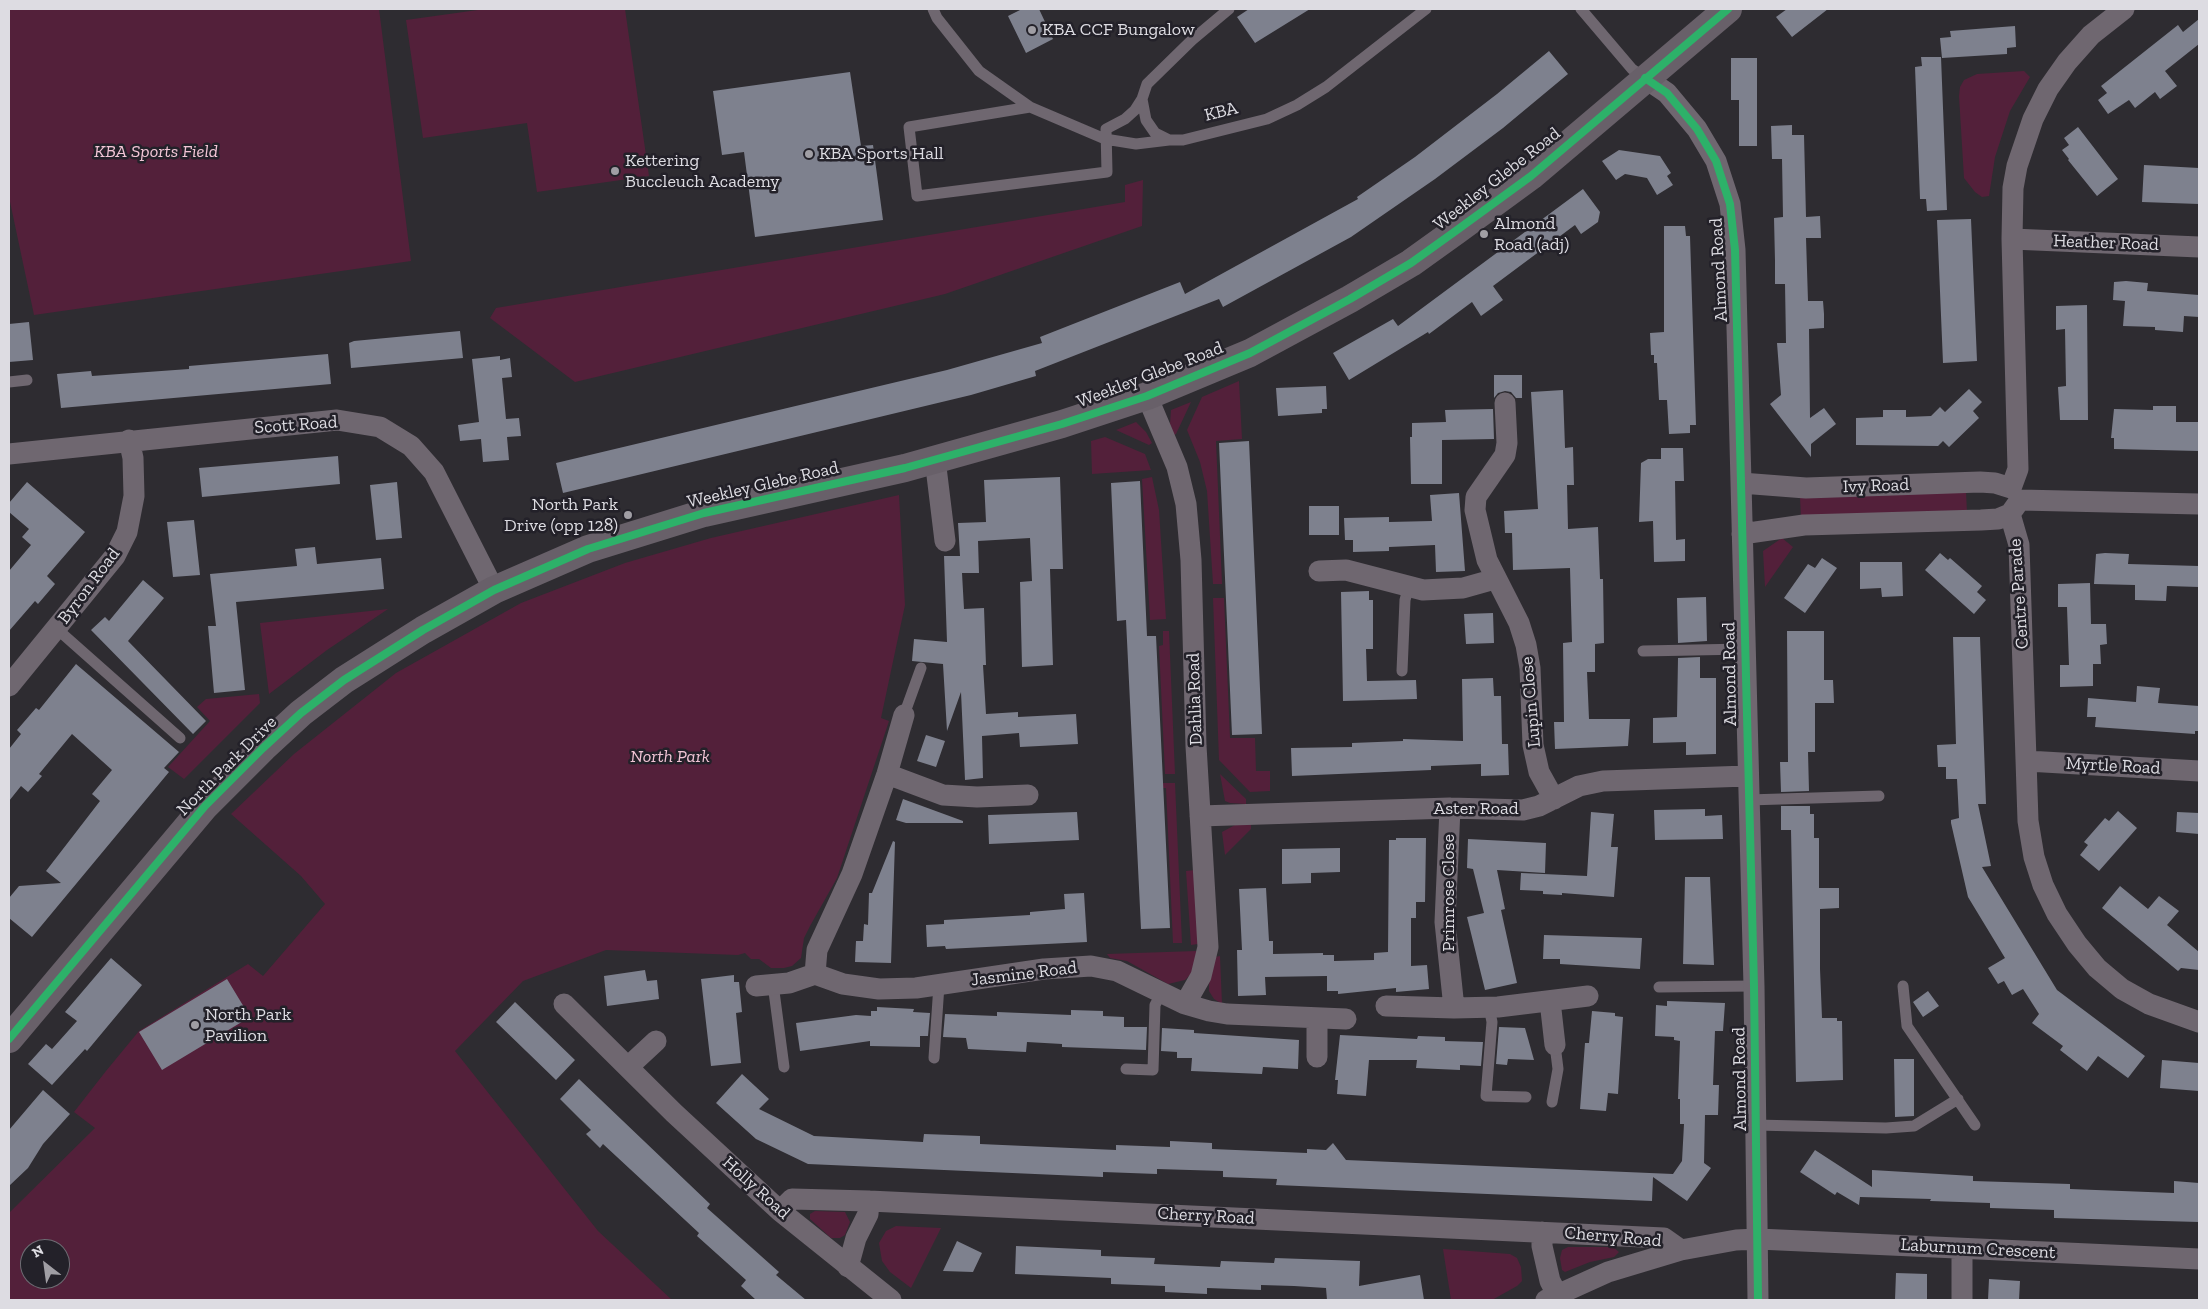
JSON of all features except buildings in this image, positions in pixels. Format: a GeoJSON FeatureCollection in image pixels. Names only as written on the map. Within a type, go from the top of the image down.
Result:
{"type":"FeatureCollection","features":[{"type":"Feature","properties":{"kind":"street","name":"Weekley Glebe Road"},"geometry":{"type":"LineString","coordinates":[[494,590],[588,549],[704,513],[935,459],[1062,424],[1147,396],[1281,337],[1411,263],[1531,176],[1728,9]]}},
{"type":"Feature","properties":{"kind":"street"},"geometry":{"type":"LineString","coordinates":[[2014,501],[2018,469],[2012,240],[2013,188],[2020,157],[2033,119],[2048,89],[2067,62],[2091,35],[2124,9]]}},
{"type":"Feature","properties":{"kind":"street","name":"Almond Road"},"geometry":{"type":"LineString","coordinates":[[1645,78],[1667,93],[1696,128],[1716,161],[1730,204],[1735,250],[1754,986],[1758,1300]]}},
{"type":"Feature","properties":{"kind":"street","name":"Heather Road"},"geometry":{"type":"LineString","coordinates":[[2012,240],[2199,247]]}},
{"type":"Feature","properties":{"kind":"street","name":"Dahlia Road"},"geometry":{"type":"LineString","coordinates":[[1147,396],[1177,467],[1186,504],[1191,560],[1200,816],[1208,947],[1201,976],[1185,1004]]}},
{"type":"Feature","properties":{"kind":"street","name":"Lupin Close"},"geometry":{"type":"LineString","coordinates":[[1505,403],[1507,443],[1505,455],[1476,497],[1475,510],[1480,540],[1495,579],[1519,623],[1526,645],[1530,668],[1533,745],[1539,772],[1554,799]]}},
{"type":"Feature","properties":{"kind":"street","name":"Scott Road"},"geometry":{"type":"LineString","coordinates":[[9,454],[129,440],[337,420],[380,426],[411,446],[434,472],[494,590]]}},
{"type":"Feature","properties":{"kind":"street","name":"Byron Road"},"geometry":{"type":"LineString","coordinates":[[9,686],[115,556],[127,532],[134,496],[133,458],[129,440]]}},
{"type":"Feature","properties":{"kind":"street"},"geometry":{"type":"LineString","coordinates":[[935,459],[945,541]]}},
{"type":"Feature","properties":{"kind":"street","name":"Ivy Road"},"geometry":{"type":"LineString","coordinates":[[1741,484],[1806,488],[1980,482],[1995,483],[2014,501],[2199,504]]}},
{"type":"Feature","properties":{"kind":"street","name":"Ivy Road"},"geometry":{"type":"LineString","coordinates":[[1742,534],[1804,525],[1998,519],[2014,501]]}},
{"type":"Feature","properties":{"kind":"street","name":"Centre Parade"},"geometry":{"type":"LineString","coordinates":[[2014,501],[2019,544],[2028,821],[2034,857],[2043,885],[2057,914],[2077,944],[2097,968],[2122,989],[2149,1004],[2199,1022]]}},
{"type":"Feature","properties":{"kind":"street"},"geometry":{"type":"LineString","coordinates":[[1319,571],[1346,570],[1423,590],[1442,591],[1463,588],[1495,579]]}},
{"type":"Feature","properties":{"kind":"street","name":"North Park Drive"},"geometry":{"type":"LineString","coordinates":[[9,1039],[205,806],[263,748],[301,713],[344,680],[423,630],[494,590]]}},
{"type":"Feature","properties":{"kind":"street"},"geometry":{"type":"LineString","coordinates":[[765,985],[789,983],[815,974],[817,950],[852,874],[887,774],[904,715]]}},
{"type":"Feature","properties":{"kind":"street","name":"Myrtle Road"},"geometry":{"type":"LineString","coordinates":[[2027,761],[2199,771]]}},
{"type":"Feature","properties":{"kind":"street"},"geometry":{"type":"LineString","coordinates":[[887,774],[942,795],[977,797],[1028,795]]}},
{"type":"Feature","properties":{"kind":"street","name":"Aster Road"},"geometry":{"type":"LineString","coordinates":[[1200,816],[1450,808],[1523,810],[1538,806],[1579,786],[1603,781],[1748,776]]}},
{"type":"Feature","properties":{"kind":"street","name":"Primrose Close"},"geometry":{"type":"LineString","coordinates":[[1450,808],[1445,922],[1454,1008]]}},
{"type":"Feature","properties":{"kind":"street","name":"Jasmine Road"},"geometry":{"type":"LineString","coordinates":[[815,974],[843,984],[879,989],[939,985],[1044,969],[1091,966],[1117,970],[1185,1004],[1226,1014],[1346,1019]]}},
{"type":"Feature","properties":{"kind":"street"},"geometry":{"type":"LineString","coordinates":[[1386,1006],[1489,1007],[1588,996]]}},
{"type":"Feature","properties":{"kind":"street"},"geometry":{"type":"LineString","coordinates":[[1550,1001],[1555,1046]]}},
{"type":"Feature","properties":{"kind":"street","name":"Holly Road"},"geometry":{"type":"LineString","coordinates":[[564,1004],[780,1211],[890,1300]]}},
{"type":"Feature","properties":{"kind":"street"},"geometry":{"type":"LineString","coordinates":[[1317,1019],[1317,1057]]}},
{"type":"Feature","properties":{"kind":"street"},"geometry":{"type":"LineString","coordinates":[[628,1067],[656,1041]]}},
{"type":"Feature","properties":{"kind":"street","name":"Cherry Road"},"geometry":{"type":"LineString","coordinates":[[780,1211],[792,1200],[869,1201],[1664,1238],[1681,1250]]}},
{"type":"Feature","properties":{"kind":"street"},"geometry":{"type":"LineString","coordinates":[[848,1266],[856,1238],[868,1214],[869,1201]]}},
{"type":"Feature","properties":{"kind":"street","name":"Cherry Road"},"geometry":{"type":"LineString","coordinates":[[1542,1232],[1544,1255],[1552,1297]]}},
{"type":"Feature","properties":{"kind":"street","name":"Laburnum Crescent"},"geometry":{"type":"LineString","coordinates":[[1552,1297],[1608,1272],[1681,1250],[1711,1243],[1758,1239],[2199,1259]]}},
{"type":"Feature","properties":{"kind":"street"},"geometry":{"type":"LineString","coordinates":[[1962,1249],[1962,1300]]}},
{"type":"Feature","properties":{"kind":"lane","name":"KBA"},"geometry":{"type":"LineString","coordinates":[[933,9],[937,18],[979,70],[1030,108],[1105,139],[1136,144],[1183,140],[1267,119],[1297,105],[1326,86],[1426,9]]}},
{"type":"Feature","properties":{"kind":"lane"},"geometry":{"type":"LineString","coordinates":[[1030,108],[909,126],[918,196],[1106,172],[1106,129],[1125,119],[1135,110],[1142,99],[1147,84],[1229,9]]}},
{"type":"Feature","properties":{"kind":"lane"},"geometry":{"type":"LineString","coordinates":[[1581,9],[1632,69],[1645,78]]}},
{"type":"Feature","properties":{"kind":"lane"},"geometry":{"type":"LineString","coordinates":[[1142,99],[1146,120],[1155,133],[1169,140]]}},
{"type":"Feature","properties":{"kind":"lane"},"geometry":{"type":"LineString","coordinates":[[9,382],[27,380]]}},
{"type":"Feature","properties":{"kind":"lane"},"geometry":{"type":"LineString","coordinates":[[1402,670],[1405,600],[1409,586]]}},
{"type":"Feature","properties":{"kind":"lane"},"geometry":{"type":"LineString","coordinates":[[56,629],[180,738]]}},
{"type":"Feature","properties":{"kind":"lane"},"geometry":{"type":"LineString","coordinates":[[1643,651],[1745,649]]}},
{"type":"Feature","properties":{"kind":"lane"},"geometry":{"type":"LineString","coordinates":[[904,715],[921,668]]}},
{"type":"Feature","properties":{"kind":"lane"},"geometry":{"type":"LineString","coordinates":[[1748,800],[1879,796]]}},
{"type":"Feature","properties":{"kind":"lane"},"geometry":{"type":"LineString","coordinates":[[765,985],[784,1067]]}},
{"type":"Feature","properties":{"kind":"lane"},"geometry":{"type":"LineString","coordinates":[[934,1058],[939,985]]}},
{"type":"Feature","properties":{"kind":"lane"},"geometry":{"type":"LineString","coordinates":[[1659,987],[1754,986]]}},
{"type":"Feature","properties":{"kind":"lane"},"geometry":{"type":"LineString","coordinates":[[1903,986],[1907,1026],[1975,1125]]}},
{"type":"Feature","properties":{"kind":"lane"},"geometry":{"type":"LineString","coordinates":[[1126,1069],[1153,1070],[1155,1005],[1162,992]]}},
{"type":"Feature","properties":{"kind":"lane"},"geometry":{"type":"LineString","coordinates":[[1489,1007],[1492,1022],[1486,1096],[1526,1097]]}},
{"type":"Feature","properties":{"kind":"lane"},"geometry":{"type":"LineString","coordinates":[[1552,1102],[1558,1069],[1555,1046]]}},
{"type":"Feature","properties":{"kind":"lane"},"geometry":{"type":"LineString","coordinates":[[1755,1125],[1886,1128],[1914,1126],[1958,1099]]}},
{"type":"Feature","properties":{"kind":"green space","name":"KBA Sports Field"},"geometry":{"type":"Polygon","coordinates":[[[9,9],[379,9],[411,261],[34,315],[9,197],[9,9]]]}},
{"type":"Feature","properties":{"kind":"green space"},"geometry":{"type":"Polygon","coordinates":[[[485,9],[625,9],[649,176],[537,192],[527,123],[423,138],[406,20],[485,9]]]}},
{"type":"Feature","properties":{"kind":"green space"},"geometry":{"type":"Polygon","coordinates":[[[2024,71],[2030,77],[2010,111],[1995,157],[1989,196],[1982,197],[1975,192],[1964,178],[1960,87],[1964,80],[1977,74],[2024,71]]]}},
{"type":"Feature","properties":{"kind":"green space"},"geometry":{"type":"Polygon","coordinates":[[[1143,180],[1142,226],[945,294],[575,382],[490,318],[496,308],[1125,202],[1125,185],[1143,180]]]}},
{"type":"Feature","properties":{"kind":"green space"},"geometry":{"type":"Polygon","coordinates":[[[1239,381],[1242,439],[1216,441],[1222,584],[1213,584],[1207,491],[1200,462],[1187,430],[1202,397],[1239,381]]]}},
{"type":"Feature","properties":{"kind":"green space"},"geometry":{"type":"Polygon","coordinates":[[[1191,402],[1174,435],[1170,424],[1171,410],[1191,402]]]}},
{"type":"Feature","properties":{"kind":"green space"},"geometry":{"type":"Polygon","coordinates":[[[1136,422],[1146,432],[1152,443],[1149,445],[1116,430],[1136,422]]]}},
{"type":"Feature","properties":{"kind":"green space"},"geometry":{"type":"Polygon","coordinates":[[[1105,437],[1145,454],[1151,470],[1092,474],[1091,441],[1105,437]]]}},
{"type":"Feature","properties":{"kind":"green space"},"geometry":{"type":"Polygon","coordinates":[[[1152,477],[1159,510],[1166,619],[1150,620],[1142,479],[1152,477]]]}},
{"type":"Feature","properties":{"kind":"green space"},"geometry":{"type":"Polygon","coordinates":[[[1966,491],[1967,513],[1801,518],[1800,497],[1966,491]]]}},
{"type":"Feature","properties":{"kind":"green space","name":"North Park"},"geometry":{"type":"Polygon","coordinates":[[[899,495],[905,605],[881,718],[889,721],[837,878],[804,938],[801,958],[792,966],[771,968],[759,959],[751,959],[745,953],[738,955],[606,950],[523,981],[455,1051],[598,1231],[672,1300],[9,1300],[9,1213],[95,1128],[74,1112],[106,1071],[139,1031],[248,964],[263,976],[325,904],[301,876],[231,814],[294,754],[396,673],[521,603],[625,563],[711,538],[899,495]]]}},
{"type":"Feature","properties":{"kind":"green space"},"geometry":{"type":"Polygon","coordinates":[[[1782,538],[1793,547],[1765,587],[1763,551],[1782,538]]]}},
{"type":"Feature","properties":{"kind":"green space"},"geometry":{"type":"Polygon","coordinates":[[[1213,598],[1224,598],[1230,738],[1255,738],[1256,771],[1270,771],[1270,791],[1250,792],[1219,760],[1213,598]]]}},
{"type":"Feature","properties":{"kind":"green space"},"geometry":{"type":"Polygon","coordinates":[[[388,609],[327,650],[269,694],[260,623],[388,609]]]}},
{"type":"Feature","properties":{"kind":"green space"},"geometry":{"type":"Polygon","coordinates":[[[1163,631],[1169,631],[1175,774],[1165,774],[1159,646],[1163,645],[1163,631]]]}},
{"type":"Feature","properties":{"kind":"green space"},"geometry":{"type":"Polygon","coordinates":[[[259,694],[260,703],[184,779],[168,767],[210,721],[197,707],[206,699],[259,694]]]}},
{"type":"Feature","properties":{"kind":"green space"},"geometry":{"type":"Polygon","coordinates":[[[1220,774],[1246,799],[1246,804],[1225,801],[1220,774]]]}},
{"type":"Feature","properties":{"kind":"green space"},"geometry":{"type":"Polygon","coordinates":[[[1162,783],[1175,783],[1182,943],[1173,943],[1166,788],[1162,788],[1162,783]]]}},
{"type":"Feature","properties":{"kind":"green space"},"geometry":{"type":"Polygon","coordinates":[[[1251,824],[1251,829],[1225,855],[1222,832],[1235,825],[1251,824]]]}},
{"type":"Feature","properties":{"kind":"green space"},"geometry":{"type":"Polygon","coordinates":[[[1195,870],[1198,944],[1191,945],[1186,871],[1195,870]]]}},
{"type":"Feature","properties":{"kind":"green space"},"geometry":{"type":"Polygon","coordinates":[[[1196,951],[1193,972],[1185,980],[1168,984],[1127,961],[1110,958],[1107,954],[1196,951]]]}},
{"type":"Feature","properties":{"kind":"green space"},"geometry":{"type":"Polygon","coordinates":[[[1220,956],[1222,1004],[1214,999],[1209,991],[1215,957],[1220,956]]]}},
{"type":"Feature","properties":{"kind":"green space"},"geometry":{"type":"Polygon","coordinates":[[[815,1211],[845,1212],[850,1222],[845,1235],[840,1238],[831,1238],[810,1219],[810,1214],[815,1211]]]}},
{"type":"Feature","properties":{"kind":"green space"},"geometry":{"type":"Polygon","coordinates":[[[896,1226],[941,1228],[911,1288],[890,1272],[882,1261],[879,1243],[886,1231],[896,1226]]]}},
{"type":"Feature","properties":{"kind":"green space"},"geometry":{"type":"Polygon","coordinates":[[[1568,1247],[1613,1247],[1619,1252],[1614,1257],[1590,1262],[1565,1272],[1562,1270],[1560,1258],[1562,1250],[1568,1247]]]}},
{"type":"Feature","properties":{"kind":"green space"},"geometry":{"type":"Polygon","coordinates":[[[1443,1249],[1510,1254],[1517,1258],[1521,1267],[1522,1281],[1517,1286],[1492,1300],[1451,1300],[1443,1249]]]}},
{"type":"Feature","properties":{"kind":"cycle path"},"geometry":{"type":"LineString","coordinates":[[9,1039],[205,806],[263,748],[301,713],[344,680],[423,630],[494,590],[588,549],[704,513],[905,468],[1062,424],[1147,396],[1250,353],[1350,299],[1411,263],[1457,230],[1531,176],[1728,9]]}},
{"type":"Feature","properties":{"kind":"cycle path"},"geometry":{"type":"LineString","coordinates":[[1645,78],[1667,93],[1697,129],[1716,161],[1730,204],[1735,250],[1754,986],[1758,1300]]}},
{"type":"Feature","properties":{"kind":"place","name":"KBA CCF Bungalow"},"geometry":{"type":"Point","coordinates":[1032,30]}},
{"type":"Feature","properties":{"kind":"place","name":"KBA Sports Hall"},"geometry":{"type":"Point","coordinates":[809,154]}},
{"type":"Feature","properties":{"kind":"place","name":"Kettering Buccleuch Academy"},"geometry":{"type":"Point","coordinates":[615,171]}},
{"type":"Feature","properties":{"kind":"place","name":"Almond Road (adj)"},"geometry":{"type":"Point","coordinates":[1484,234]}},
{"type":"Feature","properties":{"kind":"place","name":"North Park Drive (opp 128)"},"geometry":{"type":"Point","coordinates":[628,515]}},
{"type":"Feature","properties":{"kind":"place","name":"North Park Pavilion"},"geometry":{"type":"Point","coordinates":[195,1025]}}]}
